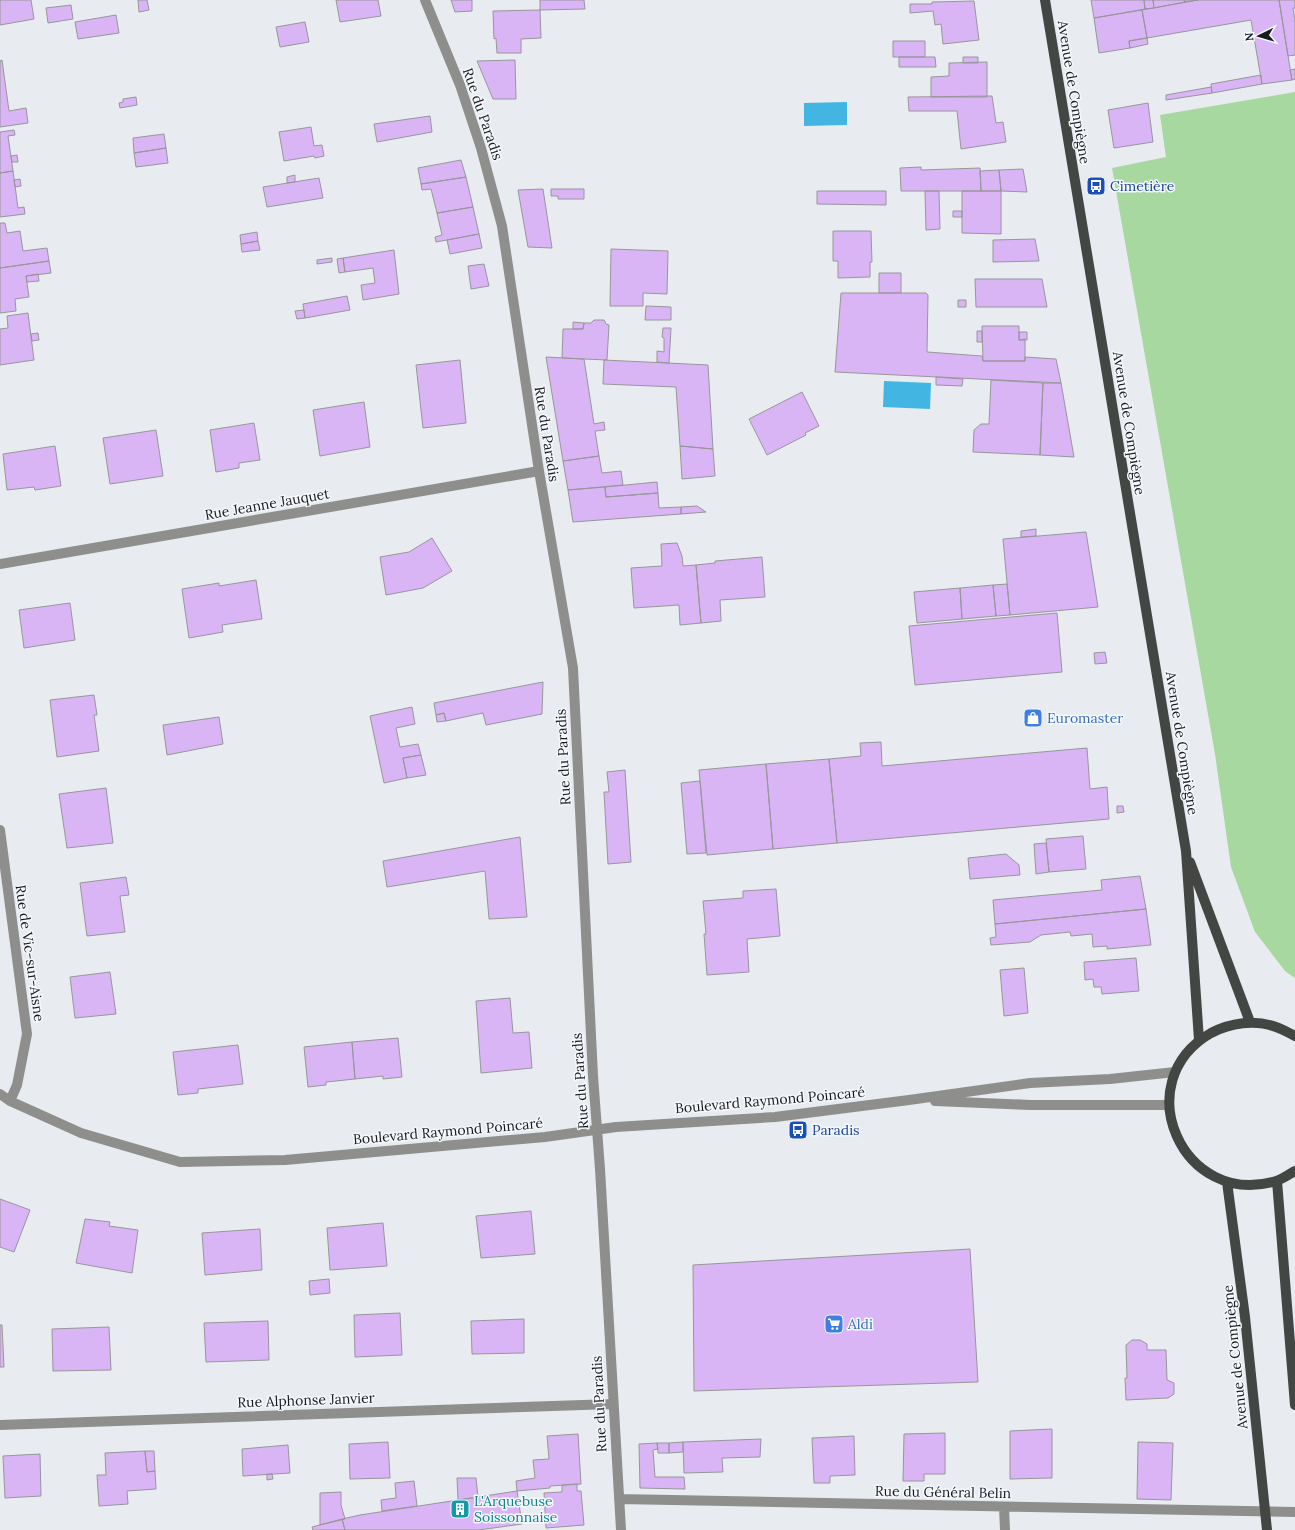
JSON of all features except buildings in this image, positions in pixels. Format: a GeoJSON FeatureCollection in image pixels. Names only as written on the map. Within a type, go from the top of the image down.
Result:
{"type":"FeatureCollection","features":[{"type":"Feature","properties":{"kind":"main road","name":"Avenue de Compiègne"},"geometry":{"type":"LineString","coordinates":[[1045,0],[1186,851],[1199,1040]]}},
{"type":"Feature","properties":{"kind":"main road","name":"Avenue de Compiègne"},"geometry":{"type":"LineString","coordinates":[[1186,851],[1250,1022]]}},
{"type":"Feature","properties":{"kind":"main road"},"geometry":{"type":"LineString","coordinates":[[1295,1036],[1275,1026],[1250,1022],[1223,1027],[1199,1040],[1185,1055],[1175,1072],[1170,1089],[1169,1105],[1173,1131],[1186,1153],[1204,1171],[1227,1182],[1252,1185],[1277,1181],[1295,1171]]}},
{"type":"Feature","properties":{"kind":"main road"},"geometry":{"type":"LineString","coordinates":[[1277,1181],[1295,1405]]}},
{"type":"Feature","properties":{"kind":"main road","name":"Avenue de Compiègne"},"geometry":{"type":"LineString","coordinates":[[1227,1182],[1245,1317],[1267,1530]]}},
{"type":"Feature","properties":{"kind":"street","name":"Rue du Paradis"},"geometry":{"type":"LineString","coordinates":[[425,0],[460,85],[479,141],[502,226],[539,471],[573,668],[593,1076],[598,1130],[621,1530]]}},
{"type":"Feature","properties":{"kind":"street","name":"Rue Jeanne Jauquet"},"geometry":{"type":"LineString","coordinates":[[0,564],[539,471]]}},
{"type":"Feature","properties":{"kind":"street","name":"Rue de Vic-sur-Aisne"},"geometry":{"type":"LineString","coordinates":[[0,830],[27,1034],[17,1085],[10,1101]]}},
{"type":"Feature","properties":{"kind":"street","name":"Boulevard Raymond Poincaré"},"geometry":{"type":"LineString","coordinates":[[0,1094],[10,1101],[81,1133],[180,1162],[293,1159],[545,1137],[616,1127],[775,1117],[1030,1083],[1110,1079],[1175,1072]]}},
{"type":"Feature","properties":{"kind":"street","name":"Boulevard Raymond Poincaré"},"geometry":{"type":"LineString","coordinates":[[909,1100],[1031,1105],[1169,1105]]}},
{"type":"Feature","properties":{"kind":"street","name":"Rue Alphonse Janvier"},"geometry":{"type":"LineString","coordinates":[[0,1425],[613,1404]]}},
{"type":"Feature","properties":{"kind":"street","name":"Rue du Général Belin"},"geometry":{"type":"LineString","coordinates":[[619,1499],[1266,1513],[1295,1512]]}},
{"type":"Feature","properties":{"kind":"street"},"geometry":{"type":"LineString","coordinates":[[1004,1507],[1005,1530]]}},
{"type":"Feature","properties":{"kind":"green space"},"geometry":{"type":"Polygon","coordinates":[[[1295,92],[1295,978],[1285,971],[1255,932],[1231,867],[1215,754],[1112,168],[1166,157],[1160,115],[1295,92]]]}},
{"type":"Feature","properties":{"kind":"water"},"geometry":{"type":"Polygon","coordinates":[[[847,102],[847,125],[804,126],[804,103],[847,102]]]}},
{"type":"Feature","properties":{"kind":"water"},"geometry":{"type":"Polygon","coordinates":[[[884,381],[931,383],[930,409],[883,407],[884,381]]]}},
{"type":"Feature","properties":{"kind":"place","name":"Cimetière"},"geometry":{"type":"Point","coordinates":[1096,186]}},
{"type":"Feature","properties":{"kind":"place","name":"Euromaster"},"geometry":{"type":"Point","coordinates":[1033,718]}},
{"type":"Feature","properties":{"kind":"place","name":"Paradis"},"geometry":{"type":"Point","coordinates":[798,1130]}},
{"type":"Feature","properties":{"kind":"place","name":"Aldi"},"geometry":{"type":"Point","coordinates":[834,1324]}},
{"type":"Feature","properties":{"kind":"place","name":"L'Arquebuse Soissonnaise"},"geometry":{"type":"Point","coordinates":[460,1509]}}]}
